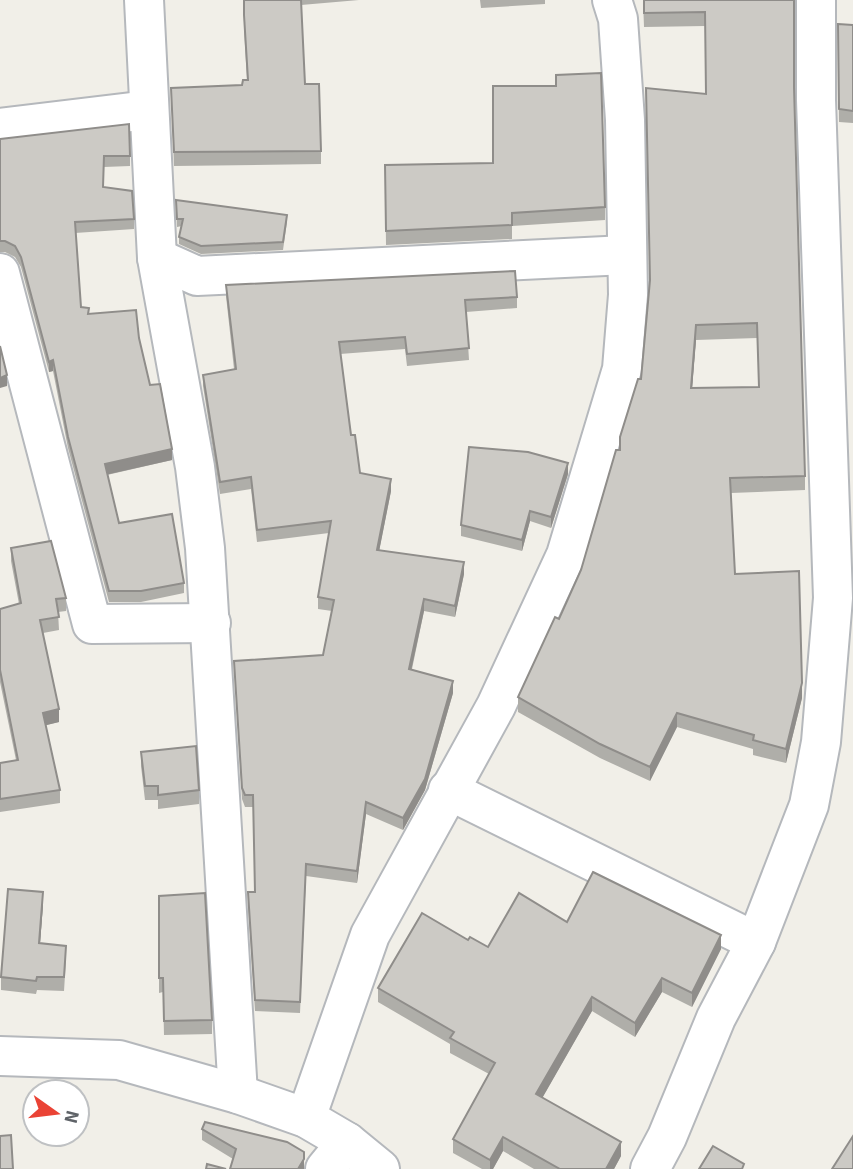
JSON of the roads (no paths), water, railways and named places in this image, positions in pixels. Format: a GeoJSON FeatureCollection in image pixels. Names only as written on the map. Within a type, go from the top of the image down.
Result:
{"type":"FeatureCollection","features":[{"type":"Feature","properties":{"kind":"street"},"geometry":{"type":"LineString","coordinates":[[144,0],[157,258],[195,467],[211,623],[238,1094]]}},
{"type":"Feature","properties":{"kind":"street"},"geometry":{"type":"LineString","coordinates":[[306,1118],[370,935],[496,706],[566,555],[622,369],[628,295],[625,120],[618,19],[612,0]]}},
{"type":"Feature","properties":{"kind":"street"},"geometry":{"type":"LineString","coordinates":[[650,1169],[667,1137],[716,1018],[756,942],[809,805],[828,687],[834,598],[816,100],[816,0]]}},
{"type":"Feature","properties":{"kind":"street"},"geometry":{"type":"LineString","coordinates":[[0,128],[148,110]]}},
{"type":"Feature","properties":{"kind":"street"},"geometry":{"type":"LineString","coordinates":[[157,258],[197,276],[626,255]]}},
{"type":"Feature","properties":{"kind":"street"},"geometry":{"type":"LineString","coordinates":[[0,272],[92,624],[211,623]]}},
{"type":"Feature","properties":{"kind":"street"},"geometry":{"type":"LineString","coordinates":[[449,790],[756,942]]}},
{"type":"Feature","properties":{"kind":"street"},"geometry":{"type":"LineString","coordinates":[[0,1056],[118,1060],[238,1094],[306,1118],[336,1155],[380,1169]]}}]}
